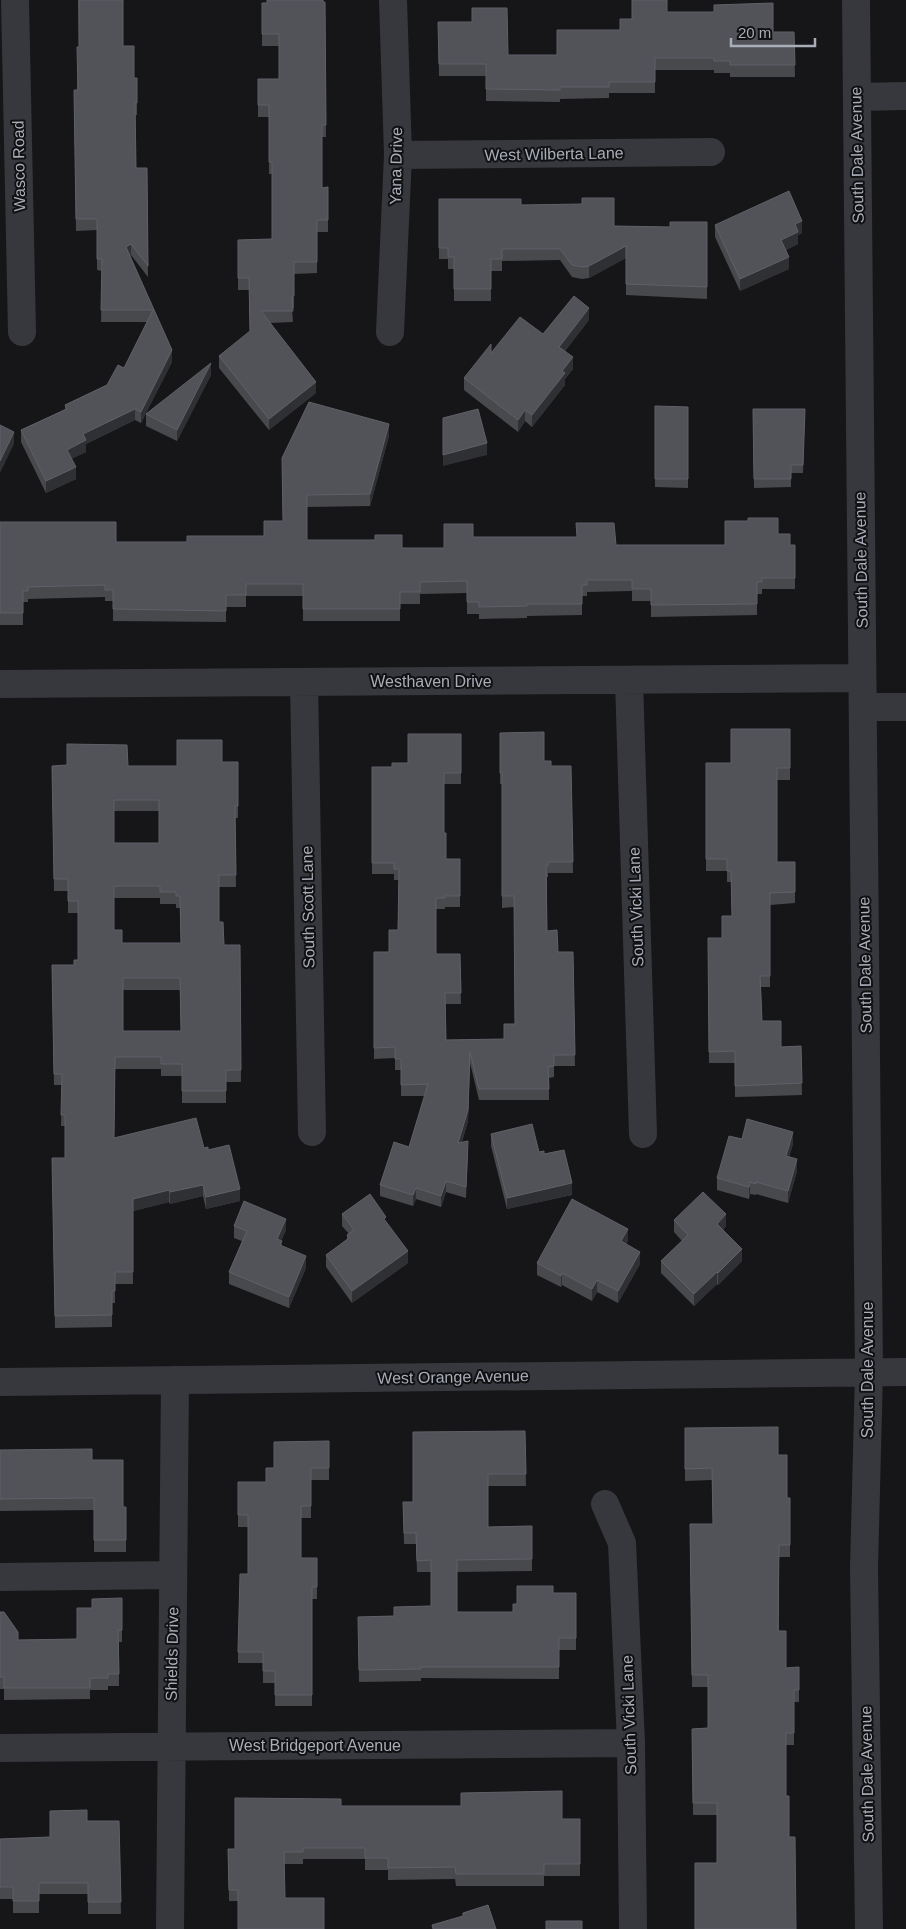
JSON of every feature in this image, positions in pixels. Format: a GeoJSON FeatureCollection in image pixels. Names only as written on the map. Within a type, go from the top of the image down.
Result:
{"type":"FeatureCollection","features":[{"type":"Feature","properties":{"kind":"street","name":"Wasco Road"},"geometry":{"type":"LineString","coordinates":[[16,0],[22,332]]}},
{"type":"Feature","properties":{"kind":"street","name":"Yana Drive"},"geometry":{"type":"LineString","coordinates":[[390,332],[398,155],[394,0]]}},
{"type":"Feature","properties":{"kind":"street","name":"South Dale Avenue"},"geometry":{"type":"LineString","coordinates":[[856,0],[868,1372],[864,1568],[869,1929]]}},
{"type":"Feature","properties":{"kind":"street"},"geometry":{"type":"LineString","coordinates":[[857,97],[906,96]]}},
{"type":"Feature","properties":{"kind":"street","name":"West Wilberta Lane"},"geometry":{"type":"LineString","coordinates":[[398,155],[711,152]]}},
{"type":"Feature","properties":{"kind":"street","name":"Westhaven Drive"},"geometry":{"type":"LineString","coordinates":[[0,684],[862,678]]}},
{"type":"Feature","properties":{"kind":"street","name":"South Vicki Lane"},"geometry":{"type":"LineString","coordinates":[[629,680],[643,1134]]}},
{"type":"Feature","properties":{"kind":"street","name":"South Scott Lane"},"geometry":{"type":"LineString","coordinates":[[304,682],[312,1132]]}},
{"type":"Feature","properties":{"kind":"street"},"geometry":{"type":"LineString","coordinates":[[863,707],[906,707]]}},
{"type":"Feature","properties":{"kind":"street","name":"West Orange Avenue"},"geometry":{"type":"LineString","coordinates":[[0,1382],[906,1372]]}},
{"type":"Feature","properties":{"kind":"street","name":"Shields Drive"},"geometry":{"type":"LineString","coordinates":[[170,1929],[175,1380]]}},
{"type":"Feature","properties":{"kind":"street","name":"South Vicki Lane"},"geometry":{"type":"LineString","coordinates":[[605,1504],[622,1543],[630,1743],[633,1929]]}},
{"type":"Feature","properties":{"kind":"street"},"geometry":{"type":"LineString","coordinates":[[0,1577],[173,1575]]}},
{"type":"Feature","properties":{"kind":"street","name":"West Bridgeport Avenue"},"geometry":{"type":"LineString","coordinates":[[0,1748],[630,1743]]}},
{"type":"Feature","properties":{"kind":"building"},"geometry":{"type":"Polygon","coordinates":[[[79,0],[123,0],[123,46],[134,46],[134,78],[137,78],[137,103],[135,103],[136,168],[147,168],[148,266],[131,244],[126,247],[172,350],[141,412],[135,409],[83,434],[86,440],[67,450],[76,467],[46,481],[21,430],[67,409],[65,405],[107,385],[118,365],[124,368],[153,310],[101,310],[102,259],[97,259],[97,219],[76,219],[74,90],[78,90],[79,0]]]}},
{"type":"Feature","properties":{"kind":"building"},"geometry":{"type":"Polygon","coordinates":[[[267,0],[323,0],[325,2],[326,125],[322,125],[322,188],[328,187],[328,220],[317,220],[317,262],[294,262],[293,311],[261,311],[316,382],[269,419],[219,356],[250,331],[249,278],[238,278],[238,240],[272,239],[272,162],[269,162],[269,105],[258,105],[258,79],[279,79],[279,34],[262,34],[262,3],[267,3],[267,0]]]}},
{"type":"Feature","properties":{"kind":"building"},"geometry":{"type":"Polygon","coordinates":[[[632,0],[667,0],[667,12],[714,12],[714,5],[773,3],[773,32],[794,32],[795,65],[730,65],[730,61],[714,61],[714,58],[655,58],[655,82],[609,82],[609,87],[560,87],[560,90],[486,89],[486,64],[439,64],[438,22],[472,22],[472,8],[507,8],[508,55],[557,55],[557,30],[620,30],[620,19],[632,19],[632,0]]]}},
{"type":"Feature","properties":{"kind":"building"},"geometry":{"type":"Polygon","coordinates":[[[789,191],[802,221],[795,224],[798,232],[781,240],[789,257],[740,279],[715,225],[789,191]]]}},
{"type":"Feature","properties":{"kind":"building"},"geometry":{"type":"Polygon","coordinates":[[[582,198],[614,198],[614,226],[670,227],[670,222],[707,222],[707,287],[626,284],[626,246],[589,266],[582,267],[572,265],[560,249],[502,249],[502,259],[491,259],[491,289],[454,289],[454,257],[448,257],[448,248],[439,248],[439,199],[521,199],[521,205],[582,204],[582,198]]]}},
{"type":"Feature","properties":{"kind":"building"},"geometry":{"type":"Polygon","coordinates":[[[574,296],[589,308],[559,347],[573,357],[562,371],[565,373],[532,415],[525,410],[518,420],[464,378],[491,344],[491,353],[520,317],[543,334],[574,296]]]}},
{"type":"Feature","properties":{"kind":"building"},"geometry":{"type":"Polygon","coordinates":[[[211,363],[177,430],[146,414],[211,363]]]}},
{"type":"Feature","properties":{"kind":"building"},"geometry":{"type":"Polygon","coordinates":[[[309,402],[389,424],[370,494],[307,495],[307,540],[375,540],[375,535],[402,535],[402,548],[444,548],[444,524],[473,524],[473,537],[577,537],[576,523],[614,523],[616,545],[725,545],[725,521],[748,521],[748,518],[778,518],[778,534],[790,534],[790,545],[795,545],[795,578],[762,578],[762,582],[757,582],[757,604],[651,605],[651,589],[632,589],[632,580],[587,580],[587,585],[582,585],[582,604],[527,604],[527,606],[479,607],[479,602],[467,602],[467,581],[420,582],[420,592],[400,592],[400,609],[303,609],[303,584],[246,584],[246,595],[226,595],[226,611],[113,609],[113,590],[105,590],[105,585],[28,587],[28,591],[23,591],[23,613],[0,613],[0,522],[116,522],[116,542],[187,542],[187,536],[264,536],[264,521],[283,521],[282,458],[309,402]]]}},
{"type":"Feature","properties":{"kind":"building"},"geometry":{"type":"Polygon","coordinates":[[[655,406],[688,407],[688,479],[655,479],[655,406]]]}},
{"type":"Feature","properties":{"kind":"building"},"geometry":{"type":"Polygon","coordinates":[[[478,409],[487,443],[443,455],[443,418],[478,409]]]}},
{"type":"Feature","properties":{"kind":"building"},"geometry":{"type":"Polygon","coordinates":[[[753,409],[805,409],[803,465],[791,465],[791,479],[754,479],[753,409]]]}},
{"type":"Feature","properties":{"kind":"building"},"geometry":{"type":"Polygon","coordinates":[[[0,425],[14,432],[0,461],[0,425]]]}},
{"type":"Feature","properties":{"kind":"building"},"geometry":{"type":"Polygon","coordinates":[[[731,729],[790,729],[790,768],[777,768],[777,862],[795,862],[795,892],[770,893],[770,976],[760,976],[762,1021],[781,1021],[781,1047],[801,1046],[802,1083],[735,1086],[735,1051],[709,1052],[708,938],[722,938],[722,916],[732,916],[731,871],[727,871],[727,859],[706,859],[706,763],[731,763],[731,729]]]}},
{"type":"Feature","properties":{"kind":"building"},"geometry":{"type":"Polygon","coordinates":[[[544,732],[544,761],[551,761],[551,766],[571,766],[573,862],[548,862],[548,866],[546,866],[547,931],[557,930],[558,952],[573,952],[575,1055],[554,1055],[554,1066],[548,1067],[549,1089],[479,1089],[470,1052],[468,1110],[458,1143],[468,1141],[466,1187],[446,1181],[441,1196],[416,1188],[413,1195],[380,1185],[394,1142],[409,1147],[428,1084],[401,1085],[401,1059],[395,1059],[395,1047],[374,1048],[374,952],[389,952],[389,930],[398,930],[399,869],[394,869],[394,863],[372,863],[372,767],[392,767],[392,763],[408,763],[408,734],[461,734],[461,773],[444,773],[446,859],[460,859],[460,896],[436,898],[436,954],[460,954],[461,993],[445,993],[446,1040],[504,1039],[504,1024],[515,1024],[514,896],[502,896],[502,773],[500,773],[500,733],[544,732]]]}},
{"type":"Feature","properties":{"kind":"building"},"geometry":{"type":"Polygon","coordinates":[[[177,740],[222,740],[222,762],[238,762],[238,806],[235,806],[236,875],[219,875],[219,922],[223,922],[224,945],[240,945],[241,1070],[226,1070],[226,1091],[182,1091],[182,1064],[161,1064],[161,1057],[115,1057],[114,1138],[196,1118],[204,1148],[208,1147],[208,1150],[229,1145],[240,1189],[206,1197],[203,1185],[170,1192],[169,1190],[133,1199],[133,1272],[115,1272],[115,1291],[112,1291],[112,1315],[55,1316],[52,1158],[65,1158],[65,1115],[61,1115],[62,1074],[54,1074],[52,965],[74,965],[74,960],[78,960],[78,901],[68,901],[68,879],[54,879],[52,766],[67,765],[67,744],[127,745],[128,766],[177,766],[177,740]],[[114,800],[114,843],[159,843],[159,800],[114,800]],[[114,886],[114,930],[122,930],[122,943],[181,943],[180,896],[176,896],[176,892],[160,892],[160,886],[114,886]],[[123,978],[123,1031],[181,1031],[180,978],[123,978]]]}},
{"type":"Feature","properties":{"kind":"building"},"geometry":{"type":"Polygon","coordinates":[[[747,1119],[793,1132],[786,1156],[797,1159],[788,1191],[756,1182],[756,1184],[750,1182],[749,1187],[717,1178],[729,1136],[742,1139],[747,1119]]]}},
{"type":"Feature","properties":{"kind":"building"},"geometry":{"type":"Polygon","coordinates":[[[532,1124],[539,1152],[544,1151],[544,1154],[564,1150],[572,1183],[507,1198],[491,1134],[532,1124]]]}},
{"type":"Feature","properties":{"kind":"building"},"geometry":{"type":"Polygon","coordinates":[[[703,1192],[726,1214],[717,1224],[742,1249],[694,1294],[661,1261],[688,1235],[674,1220],[703,1192]]]}},
{"type":"Feature","properties":{"kind":"building"},"geometry":{"type":"Polygon","coordinates":[[[370,1194],[386,1217],[384,1219],[408,1251],[352,1291],[326,1255],[349,1238],[347,1235],[354,1230],[342,1214],[370,1194]]]}},
{"type":"Feature","properties":{"kind":"building"},"geometry":{"type":"Polygon","coordinates":[[[572,1199],[628,1229],[621,1241],[640,1252],[618,1291],[597,1280],[592,1289],[562,1273],[561,1276],[537,1263],[572,1199]]]}},
{"type":"Feature","properties":{"kind":"building"},"geometry":{"type":"Polygon","coordinates":[[[244,1201],[286,1219],[277,1239],[282,1241],[280,1245],[306,1256],[289,1297],[229,1272],[247,1231],[234,1226],[244,1201]]]}},
{"type":"Feature","properties":{"kind":"building"},"geometry":{"type":"Polygon","coordinates":[[[778,1427],[778,1455],[787,1455],[787,1498],[790,1498],[790,1545],[779,1545],[778,1631],[786,1631],[786,1668],[799,1667],[799,1690],[794,1690],[794,1733],[786,1733],[786,1796],[789,1796],[789,1837],[795,1837],[796,1929],[695,1929],[695,1863],[717,1863],[717,1803],[693,1803],[692,1729],[708,1728],[708,1675],[692,1675],[690,1524],[713,1524],[712,1468],[685,1469],[685,1428],[778,1427]]]}},
{"type":"Feature","properties":{"kind":"building"},"geometry":{"type":"Polygon","coordinates":[[[525,1431],[526,1474],[488,1474],[488,1527],[532,1526],[532,1559],[457,1560],[457,1612],[513,1612],[513,1604],[517,1604],[517,1586],[553,1586],[553,1593],[576,1593],[576,1638],[559,1638],[559,1667],[421,1667],[421,1669],[359,1670],[358,1617],[394,1616],[394,1607],[431,1606],[431,1560],[417,1561],[416,1533],[404,1533],[403,1502],[413,1502],[413,1432],[525,1431]]]}},
{"type":"Feature","properties":{"kind":"building"},"geometry":{"type":"Polygon","coordinates":[[[329,1441],[329,1468],[311,1468],[311,1506],[301,1506],[301,1558],[317,1558],[317,1587],[312,1587],[312,1695],[275,1695],[275,1671],[263,1671],[263,1652],[238,1652],[240,1574],[248,1574],[248,1515],[238,1515],[238,1482],[266,1482],[266,1468],[274,1468],[274,1442],[329,1441]]]}},
{"type":"Feature","properties":{"kind":"building"},"geometry":{"type":"Polygon","coordinates":[[[92,1449],[92,1460],[123,1460],[123,1507],[126,1507],[126,1540],[94,1540],[94,1498],[0,1499],[0,1450],[92,1449]]]}},
{"type":"Feature","properties":{"kind":"building"},"geometry":{"type":"Polygon","coordinates":[[[122,1598],[122,1630],[118,1630],[119,1674],[108,1674],[108,1678],[90,1678],[90,1688],[4,1688],[4,1677],[0,1677],[0,1612],[4,1612],[18,1632],[18,1640],[77,1639],[77,1608],[92,1608],[92,1599],[122,1598]]]}},
{"type":"Feature","properties":{"kind":"building"},"geometry":{"type":"Polygon","coordinates":[[[562,1791],[562,1819],[580,1819],[580,1864],[544,1864],[544,1874],[456,1874],[455,1867],[388,1868],[388,1858],[365,1858],[365,1848],[303,1848],[303,1852],[284,1852],[285,1898],[324,1898],[324,1929],[238,1929],[238,1890],[229,1890],[228,1849],[235,1849],[235,1798],[341,1799],[341,1806],[461,1806],[461,1793],[562,1791]]]}},
{"type":"Feature","properties":{"kind":"building"},"geometry":{"type":"Polygon","coordinates":[[[87,1810],[87,1821],[119,1821],[121,1902],[88,1902],[88,1883],[39,1883],[39,1901],[13,1901],[13,1887],[0,1887],[0,1839],[50,1837],[50,1811],[87,1810]]]}},
{"type":"Feature","properties":{"kind":"building"},"geometry":{"type":"Polygon","coordinates":[[[488,1905],[496,1929],[433,1929],[432,1925],[463,1916],[463,1913],[488,1905]]]}},
{"type":"Feature","properties":{"kind":"building"},"geometry":{"type":"Polygon","coordinates":[[[546,1921],[582,1921],[582,1929],[546,1929],[546,1921]]]}}]}
